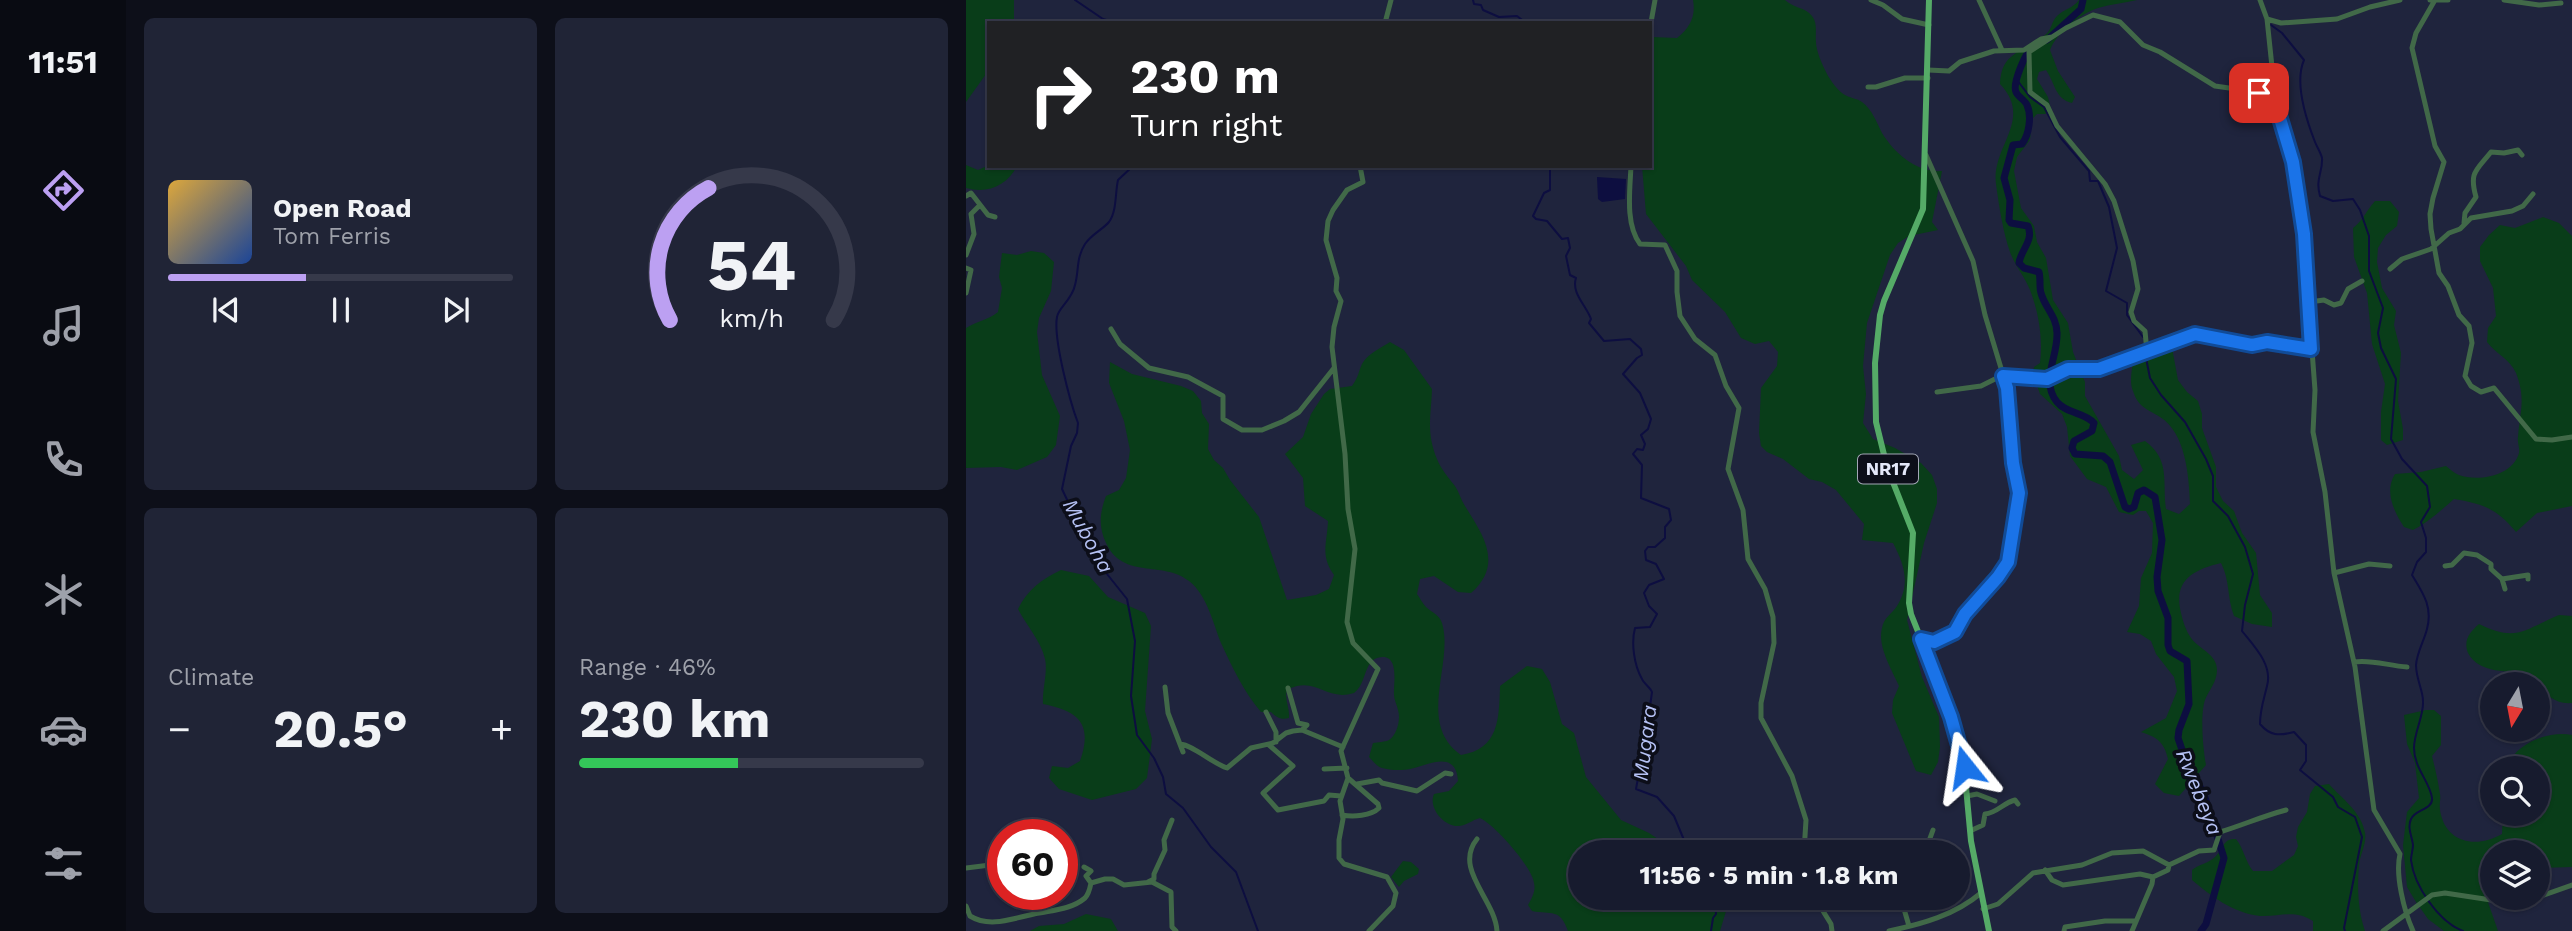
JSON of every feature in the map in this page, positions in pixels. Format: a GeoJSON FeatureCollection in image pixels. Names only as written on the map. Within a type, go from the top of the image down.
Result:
{"type":"FeatureCollection","features":[{"type":"Feature","properties":{"kind":"main road","name":"NR17"},"geometry":{"type":"LineString","coordinates":[[1929,0],[1923,209],[1880,315],[1875,363],[1876,422],[1887,467],[1913,533],[1909,603],[1961,746],[1970,831],[1989,931]]}},
{"type":"Feature","properties":{"kind":"street"},"geometry":{"type":"LineString","coordinates":[[1386,21],[1391,0]]}},
{"type":"Feature","properties":{"kind":"street"},"geometry":{"type":"LineString","coordinates":[[1652,21],[1656,0]]}},
{"type":"Feature","properties":{"kind":"street"},"geometry":{"type":"LineString","coordinates":[[1871,0],[1902,19],[1928,25]]}},
{"type":"Feature","properties":{"kind":"street"},"geometry":{"type":"LineString","coordinates":[[1979,0],[2002,50]]}},
{"type":"Feature","properties":{"kind":"street"},"geometry":{"type":"LineString","coordinates":[[2260,0],[2267,22],[2276,105],[2287,137],[2301,203],[2315,390],[2313,432],[2325,492],[2334,573],[2354,662],[2374,810],[2400,854],[2398,862],[2405,914],[2413,931]]}},
{"type":"Feature","properties":{"kind":"street"},"geometry":{"type":"LineString","coordinates":[[2267,22],[2337,19],[2400,0]]}},
{"type":"Feature","properties":{"kind":"street"},"geometry":{"type":"LineString","coordinates":[[2448,0],[2433,0],[2416,33],[2412,48],[2435,146],[2444,162],[2430,214],[2439,273],[2448,286],[2459,315],[2469,326],[2472,343],[2465,376],[2470,386],[2482,392],[2494,388],[2536,439],[2572,437]]}},
{"type":"Feature","properties":{"kind":"street"},"geometry":{"type":"LineString","coordinates":[[2504,0],[2539,5],[2561,3]]}},
{"type":"Feature","properties":{"kind":"street"},"geometry":{"type":"LineString","coordinates":[[1928,70],[1949,71],[1960,62],[2002,50],[2024,50],[2090,15],[2120,22],[2143,45],[2160,52],[2215,86],[2257,92],[2276,105]]}},
{"type":"Feature","properties":{"kind":"street"},"geometry":{"type":"LineString","coordinates":[[2050,37],[2029,52],[2030,92],[2047,105],[2057,126],[2105,184],[2114,201],[2133,261],[2138,289],[2131,312],[2134,321],[2145,331],[2147,352]]}},
{"type":"Feature","properties":{"kind":"street"},"geometry":{"type":"LineString","coordinates":[[1868,87],[1905,78],[1928,78]]}},
{"type":"Feature","properties":{"kind":"street"},"geometry":{"type":"LineString","coordinates":[[2463,226],[2465,213],[2476,197],[2472,188],[2475,172],[2491,152],[2518,150],[2522,155]]}},
{"type":"Feature","properties":{"kind":"street"},"geometry":{"type":"LineString","coordinates":[[1921,639],[1934,642],[1955,632],[1965,614],[1998,577],[2008,562],[2019,493],[2013,463],[2007,388],[1973,261],[1926,155]]}},
{"type":"Feature","properties":{"kind":"street"},"geometry":{"type":"LineString","coordinates":[[1360,168],[1363,182],[1347,190],[1332,210],[1326,240],[1337,278],[1336,291],[1341,301],[1332,338],[1345,454],[1348,509],[1355,549],[1348,628],[1353,643],[1378,668],[1341,751],[1348,778],[1340,803],[1343,819],[1339,858],[1342,862],[1380,873],[1392,883],[1396,892],[1393,906],[1368,931]]}},
{"type":"Feature","properties":{"kind":"street"},"geometry":{"type":"LineString","coordinates":[[1631,168],[1630,213],[1638,243],[1662,245],[1669,250],[1678,271],[1680,316],[1695,339],[1715,355],[1726,386],[1739,408],[1728,469],[1743,510],[1748,559],[1765,589],[1773,617],[1774,643],[1761,703],[1761,718],[1793,776],[1807,820],[1805,840]]}},
{"type":"Feature","properties":{"kind":"street"},"geometry":{"type":"LineString","coordinates":[[966,196],[971,194],[988,215],[995,217]]}},
{"type":"Feature","properties":{"kind":"street"},"geometry":{"type":"LineString","coordinates":[[2390,269],[2402,259],[2434,247],[2471,218],[2512,211],[2524,206],[2533,194]]}},
{"type":"Feature","properties":{"kind":"street"},"geometry":{"type":"LineString","coordinates":[[966,255],[974,234],[971,214],[980,205]]}},
{"type":"Feature","properties":{"kind":"street"},"geometry":{"type":"LineString","coordinates":[[966,268],[971,270],[966,293]]}},
{"type":"Feature","properties":{"kind":"street"},"geometry":{"type":"LineString","coordinates":[[2309,302],[2324,300],[2334,305],[2342,303],[2348,289],[2362,281]]}},
{"type":"Feature","properties":{"kind":"street"},"geometry":{"type":"LineString","coordinates":[[1111,329],[1120,344],[1149,368],[1188,377],[1223,396],[1223,419],[1242,430],[1262,430],[1299,412],[1334,368]]}},
{"type":"Feature","properties":{"kind":"street"},"geometry":{"type":"LineString","coordinates":[[1937,392],[1981,386],[2003,376],[2047,379],[2068,369],[2099,369],[2195,334],[2252,345],[2267,342],[2311,349]]}},
{"type":"Feature","properties":{"kind":"street"},"geometry":{"type":"LineString","coordinates":[[2445,566],[2452,565],[2464,553],[2477,555],[2491,564],[2497,577],[2502,579],[2528,575],[2528,579]]}},
{"type":"Feature","properties":{"kind":"street"},"geometry":{"type":"LineString","coordinates":[[2334,573],[2369,564],[2390,566]]}},
{"type":"Feature","properties":{"kind":"street"},"geometry":{"type":"LineString","coordinates":[[2502,579],[2505,589]]}},
{"type":"Feature","properties":{"kind":"street"},"geometry":{"type":"LineString","coordinates":[[2354,662],[2407,667]]}},
{"type":"Feature","properties":{"kind":"street"},"geometry":{"type":"LineString","coordinates":[[1165,687],[1168,713],[1183,752]]}},
{"type":"Feature","properties":{"kind":"street"},"geometry":{"type":"LineString","coordinates":[[1180,744],[1186,744],[1227,768],[1251,748],[1269,745],[1286,733],[1302,730],[1307,725],[1298,723],[1288,688]]}},
{"type":"Feature","properties":{"kind":"street"},"geometry":{"type":"LineString","coordinates":[[1266,712],[1276,732],[1276,742]]}},
{"type":"Feature","properties":{"kind":"street"},"geometry":{"type":"LineString","coordinates":[[1302,730],[1343,747]]}},
{"type":"Feature","properties":{"kind":"street"},"geometry":{"type":"LineString","coordinates":[[1304,741],[1312,735]]}},
{"type":"Feature","properties":{"kind":"street"},"geometry":{"type":"LineString","coordinates":[[1269,745],[1293,766],[1263,793],[1278,810],[1324,801],[1329,795],[1341,796]]}},
{"type":"Feature","properties":{"kind":"street"},"geometry":{"type":"LineString","coordinates":[[1324,769],[1347,768]]}},
{"type":"Feature","properties":{"kind":"street"},"geometry":{"type":"LineString","coordinates":[[1357,784],[1379,780],[1416,791],[1445,773],[1451,774]]}},
{"type":"Feature","properties":{"kind":"street"},"geometry":{"type":"LineString","coordinates":[[1342,815],[1352,817],[1378,809],[1378,804],[1348,778]]}},
{"type":"Feature","properties":{"kind":"street"},"geometry":{"type":"LineString","coordinates":[[1967,796],[1977,794],[1995,801]]}},
{"type":"Feature","properties":{"kind":"street"},"geometry":{"type":"LineString","coordinates":[[1970,831],[1983,825],[1985,814],[1992,814],[2006,802],[2015,800],[2018,804]]}},
{"type":"Feature","properties":{"kind":"street"},"geometry":{"type":"LineString","coordinates":[[2002,806],[2010,811]]}},
{"type":"Feature","properties":{"kind":"street"},"geometry":{"type":"LineString","coordinates":[[2045,870],[2052,880],[2063,885],[2140,874],[2153,877],[2168,870],[2169,865],[2199,850],[2214,850],[2220,832],[2286,810]]}},
{"type":"Feature","properties":{"kind":"street"},"geometry":{"type":"LineString","coordinates":[[1145,884],[1154,879],[1172,820]]}},
{"type":"Feature","properties":{"kind":"street"},"geometry":{"type":"LineString","coordinates":[[1929,840],[1933,830]]}},
{"type":"Feature","properties":{"kind":"street"},"geometry":{"type":"LineString","coordinates":[[1477,839],[1469,856],[1470,874],[1488,900],[1497,920],[1497,931]]}},
{"type":"Feature","properties":{"kind":"street"},"geometry":{"type":"LineString","coordinates":[[1983,909],[1998,904],[2025,878],[2045,870],[2082,865],[2112,853],[2143,851],[2169,865]]}},
{"type":"Feature","properties":{"kind":"street"},"geometry":{"type":"LineString","coordinates":[[966,869],[987,866]]}},
{"type":"Feature","properties":{"kind":"street"},"geometry":{"type":"LineString","coordinates":[[1084,867],[1091,871],[1086,876],[1091,883]]}},
{"type":"Feature","properties":{"kind":"street"},"geometry":{"type":"LineString","coordinates":[[2132,931],[2153,877]]}},
{"type":"Feature","properties":{"kind":"street"},"geometry":{"type":"LineString","coordinates":[[966,906],[970,916],[977,920],[1017,920],[1040,912],[1060,910],[1084,899],[1091,883],[1105,878],[1124,885],[1152,883],[1172,894],[1170,917],[1172,927],[1176,931]]}},
{"type":"Feature","properties":{"kind":"street"},"geometry":{"type":"LineString","coordinates":[[2550,893],[2572,885]]}},
{"type":"Feature","properties":{"kind":"street"},"geometry":{"type":"LineString","coordinates":[[1889,931],[1912,928],[1958,909],[1981,893]]}},
{"type":"Feature","properties":{"kind":"street"},"geometry":{"type":"LineString","coordinates":[[2383,931],[2432,895],[2480,900]]}},
{"type":"Feature","properties":{"kind":"street"},"geometry":{"type":"LineString","coordinates":[[1822,910],[1832,931]]}},
{"type":"Feature","properties":{"kind":"street"},"geometry":{"type":"LineString","coordinates":[[1904,910],[1912,928]]}},
{"type":"Feature","properties":{"kind":"street"},"geometry":{"type":"LineString","coordinates":[[2064,931],[2065,927],[2078,925],[2136,921]]}},
{"type":"Feature","properties":{"kind":"green space"},"geometry":{"type":"Polygon","coordinates":[[[966,0],[1014,0],[1014,21],[987,21],[987,73],[966,102],[966,0]]]}},
{"type":"Feature","properties":{"kind":"green space"},"geometry":{"type":"Polygon","coordinates":[[[1693,0],[1785,0],[1806,11],[1814,19],[1818,53],[1835,86],[1844,94],[1866,105],[1887,141],[1900,155],[1924,169],[1942,171],[1932,222],[1938,230],[1909,236],[1898,243],[1890,255],[1867,323],[1863,366],[1866,394],[1863,423],[1873,439],[1921,463],[1932,475],[1937,489],[1937,503],[1924,543],[1907,620],[1922,677],[1939,717],[1938,762],[1931,775],[1916,771],[1892,713],[1893,700],[1899,686],[1886,658],[1881,635],[1884,621],[1901,598],[1905,582],[1903,566],[1893,543],[1862,540],[1864,524],[1836,490],[1822,482],[1809,479],[1761,446],[1761,388],[1777,366],[1778,352],[1769,341],[1755,344],[1741,338],[1725,312],[1692,280],[1686,266],[1646,214],[1642,168],[1652,168],[1652,37],[1677,38],[1689,26],[1693,0]]]}},
{"type":"Feature","properties":{"kind":"green space"},"geometry":{"type":"Polygon","coordinates":[[[2079,0],[2137,0],[2091,11],[2070,24],[2053,43],[2050,50],[2058,71],[2075,97],[2072,103],[2066,101],[2056,90],[2046,70],[2039,72],[2037,79],[2048,97],[2051,109],[2032,119],[2030,140],[2017,157],[2014,171],[2021,208],[2034,226],[2037,242],[2046,258],[2053,300],[2068,323],[2073,352],[2085,382],[2085,396],[2119,456],[2122,470],[2134,479],[2143,470],[2131,445],[2145,441],[2159,456],[2162,464],[2166,509],[2179,514],[2190,504],[2189,481],[2181,444],[2169,424],[2138,401],[2131,382],[2133,353],[2170,337],[2178,380],[2198,401],[2202,414],[2202,428],[2216,467],[2216,487],[2223,501],[2234,511],[2242,533],[2256,553],[2260,595],[2272,613],[2272,627],[2252,624],[2234,616],[2221,563],[2193,573],[2182,585],[2179,602],[2185,626],[2191,638],[2214,660],[2217,670],[2203,706],[2202,732],[2206,765],[2179,796],[2164,793],[2155,784],[2168,759],[2159,741],[2141,732],[2166,718],[2177,691],[2174,677],[2156,654],[2151,641],[2140,634],[2127,632],[2139,606],[2141,578],[2152,553],[2153,523],[2146,511],[2133,515],[2119,512],[2106,487],[2087,479],[2070,456],[2067,427],[2062,414],[2040,394],[2033,374],[2034,367],[2040,363],[2041,354],[2038,317],[2030,290],[2012,257],[1996,184],[1996,170],[2009,133],[2013,109],[2000,84],[2004,65],[2015,54],[2045,35],[2057,16],[2079,0]]]}},
{"type":"Feature","properties":{"kind":"green space"},"geometry":{"type":"Polygon","coordinates":[[[966,165],[978,170],[987,166],[1016,168],[1008,179],[996,187],[981,190],[966,188],[966,165]]]}},
{"type":"Feature","properties":{"kind":"green space"},"geometry":{"type":"Polygon","coordinates":[[[2375,201],[2390,201],[2399,212],[2397,226],[2386,235],[2378,248],[2377,262],[2382,288],[2396,311],[2394,325],[2401,353],[2398,401],[2403,440],[2387,445],[2381,440],[2385,384],[2372,344],[2367,293],[2354,257],[2353,228],[2375,201]]]}},
{"type":"Feature","properties":{"kind":"green space"},"geometry":{"type":"Polygon","coordinates":[[[2543,217],[2559,223],[2572,236],[2572,506],[2537,513],[2516,532],[2503,518],[2489,509],[2454,499],[2413,530],[2404,527],[2390,494],[2395,474],[2446,466],[2459,475],[2485,477],[2510,467],[2519,453],[2521,390],[2513,368],[2487,342],[2488,328],[2496,316],[2493,288],[2480,261],[2480,247],[2500,225],[2515,228],[2543,217]]]}},
{"type":"Feature","properties":{"kind":"green space"},"geometry":{"type":"Polygon","coordinates":[[[1031,251],[1044,253],[1054,262],[1051,291],[1039,318],[1037,332],[1042,375],[1060,416],[1056,445],[1047,457],[1017,470],[1001,467],[966,468],[966,328],[998,312],[1002,288],[999,277],[1002,253],[1017,255],[1031,251]]]}},
{"type":"Feature","properties":{"kind":"green space"},"geometry":{"type":"Polygon","coordinates":[[[1390,342],[1404,350],[1432,389],[1431,441],[1441,466],[1455,486],[1487,549],[1487,571],[1471,593],[1458,592],[1434,576],[1420,579],[1417,594],[1426,607],[1439,617],[1443,627],[1445,643],[1438,711],[1441,728],[1448,742],[1461,755],[1474,752],[1483,746],[1490,739],[1497,721],[1500,686],[1527,666],[1542,669],[1550,682],[1562,724],[1574,733],[1586,777],[1621,820],[1660,840],[1568,840],[1568,910],[1726,910],[1720,931],[1568,931],[1558,916],[1532,911],[1528,905],[1534,889],[1532,876],[1503,837],[1480,818],[1464,825],[1452,825],[1442,819],[1435,810],[1434,794],[1449,791],[1458,781],[1452,765],[1440,762],[1406,770],[1392,770],[1376,765],[1369,757],[1373,743],[1389,740],[1399,722],[1394,697],[1394,670],[1390,659],[1385,657],[1373,660],[1354,693],[1335,694],[1306,685],[1297,686],[1287,690],[1289,718],[1281,719],[1271,712],[1261,712],[1234,670],[1205,601],[1195,587],[1189,581],[1167,571],[1122,562],[1106,543],[1101,525],[1102,508],[1106,496],[1119,490],[1126,478],[1130,450],[1124,421],[1109,383],[1110,362],[1132,374],[1193,391],[1201,401],[1202,413],[1209,424],[1208,449],[1259,517],[1287,600],[1316,595],[1329,589],[1334,575],[1326,555],[1328,521],[1305,506],[1303,478],[1285,454],[1303,437],[1311,414],[1324,394],[1330,389],[1352,386],[1364,360],[1390,342]]]}},
{"type":"Feature","properties":{"kind":"green space"},"geometry":{"type":"Polygon","coordinates":[[[1061,570],[1089,576],[1108,597],[1145,613],[1151,626],[1145,711],[1152,739],[1147,778],[1136,789],[1092,800],[1059,789],[1049,778],[1052,766],[1068,768],[1080,761],[1085,737],[1080,721],[1074,715],[1043,704],[1045,659],[1037,639],[1018,609],[1036,586],[1061,570]]]}},
{"type":"Feature","properties":{"kind":"green space"},"geometry":{"type":"Polygon","coordinates":[[[2559,615],[2572,616],[2572,703],[2564,703],[2550,696],[2550,672],[2487,668],[2479,665],[2468,653],[2468,637],[2479,624],[2503,633],[2529,629],[2559,615]]]}},
{"type":"Feature","properties":{"kind":"green space"},"geometry":{"type":"Polygon","coordinates":[[[2434,710],[2441,716],[2441,745],[2432,756],[2440,810],[2448,830],[2455,836],[2472,842],[2480,841],[2480,910],[2491,910],[2498,931],[2444,931],[2428,919],[2407,887],[2403,845],[2407,812],[2419,798],[2415,763],[2407,744],[2404,715],[2434,710]]]}},
{"type":"Feature","properties":{"kind":"green space"},"geometry":{"type":"Polygon","coordinates":[[[2553,735],[2572,735],[2572,867],[2550,868],[2550,840],[2487,840],[2502,834],[2502,826],[2550,826],[2550,756],[2513,756],[2531,742],[2550,742],[2550,736],[2553,735]]]}},
{"type":"Feature","properties":{"kind":"green space"},"geometry":{"type":"Polygon","coordinates":[[[2329,784],[2360,818],[2365,833],[2358,882],[2359,907],[2365,931],[2313,931],[2313,921],[2300,915],[2250,914],[2223,903],[2192,880],[2192,870],[2214,858],[2226,842],[2232,839],[2239,843],[2253,871],[2272,871],[2294,855],[2298,846],[2298,827],[2307,812],[2310,794],[2315,786],[2329,784]]]}},
{"type":"Feature","properties":{"kind":"green space"},"geometry":{"type":"Polygon","coordinates":[[[1403,861],[1411,862],[1419,869],[1418,874],[1404,881],[1399,887],[1391,877],[1403,861]]]}},
{"type":"Feature","properties":{"kind":"green space"},"geometry":{"type":"Polygon","coordinates":[[[1086,914],[1111,919],[1118,931],[1030,931],[1039,926],[1064,924],[1086,914]]]}},
{"type":"Feature","properties":{"kind":"shaded area"},"geometry":{"type":"Polygon","coordinates":[[[1597,177],[1626,179],[1625,199],[1602,202],[1598,199],[1597,177]]]}},
{"type":"Feature","properties":{"kind":"waterway","name":"Muboha"},"geometry":{"type":"LineString","coordinates":[[1075,0],[1110,21]]}},
{"type":"Feature","properties":{"kind":"waterway","name":"Mugara"},"geometry":{"type":"LineString","coordinates":[[1473,0],[1474,4],[1481,5],[1483,10],[1499,17],[1517,16],[1523,21]]}},
{"type":"Feature","properties":{"kind":"waterway"},"geometry":{"type":"LineString","coordinates":[[2047,40],[2081,9],[2083,0]]}},
{"type":"Feature","properties":{"kind":"waterway"},"geometry":{"type":"LineString","coordinates":[[2271,25],[2282,33],[2304,60],[2300,79],[2302,101],[2322,158],[2318,185],[2320,196],[2333,201],[2353,199],[2369,236],[2369,271],[2383,308],[2378,333],[2381,348],[2396,379],[2391,439],[2402,459],[2427,486],[2430,507],[2421,522],[2426,538],[2426,552],[2417,562],[2412,575],[2423,594],[2429,614],[2416,665],[2423,707],[2414,748],[2432,802],[2411,819],[2411,860],[2417,881],[2429,902],[2445,920],[2463,931]]}},
{"type":"Feature","properties":{"kind":"waterway","name":"Rwebeya"},"geometry":{"type":"LineString","coordinates":[[2033,46],[2023,61],[2015,88],[2029,109],[2029,125],[2022,144],[2013,145],[2004,178],[2010,200],[2009,220],[2011,223],[2028,226],[2028,241],[2019,263],[2024,268],[2039,272],[2041,293],[2056,327],[2057,342],[2050,377],[2052,394],[2061,406],[2094,423],[2092,431],[2074,441],[2072,448],[2075,454],[2103,456],[2110,462],[2125,507],[2134,507],[2138,493],[2144,490],[2155,497],[2162,540],[2158,591],[2168,618],[2168,645],[2170,651],[2187,661],[2189,704],[2178,738],[2190,773],[2203,791],[2224,858],[2206,924],[2201,931]]}},
{"type":"Feature","properties":{"kind":"waterway"},"geometry":{"type":"LineString","coordinates":[[2017,80],[2030,97],[2044,107],[2060,137],[2089,171],[2090,181],[2098,181],[2109,207],[2117,248],[2106,291],[2127,303],[2127,315],[2143,337]]}},
{"type":"Feature","properties":{"kind":"waterway","name":"Muboha"},"geometry":{"type":"LineString","coordinates":[[1131,168],[1118,180],[1112,218],[1082,249],[1073,290],[1057,317],[1060,354],[1078,423],[1062,489],[1095,559],[1127,599],[1135,641],[1131,696],[1137,735],[1154,758],[1163,777],[1166,794],[1183,808],[1211,847],[1236,872],[1258,931]]}},
{"type":"Feature","properties":{"kind":"waterway","name":"Mugara"},"geometry":{"type":"LineString","coordinates":[[1553,168],[1550,169],[1550,190],[1544,193],[1533,216],[1547,221],[1562,239],[1568,238],[1570,248],[1566,256],[1570,275],[1576,278],[1576,289],[1591,319],[1589,323],[1604,341],[1630,339],[1641,349],[1642,355],[1623,374],[1640,393],[1651,419],[1648,429],[1641,435],[1645,444],[1643,450],[1637,449],[1633,454],[1642,465],[1641,498],[1669,509],[1671,520],[1665,527],[1665,538],[1645,551],[1646,560],[1656,564],[1664,579],[1649,585],[1644,593],[1649,606],[1657,614],[1650,627],[1635,628],[1634,634],[1635,661],[1643,681],[1652,692],[1648,721],[1643,731],[1636,789],[1657,797],[1674,816],[1684,840]]}},
{"type":"Feature","properties":{"kind":"waterway"},"geometry":{"type":"LineString","coordinates":[[2145,353],[2150,378],[2185,422],[2206,459],[2213,476],[2213,501],[2228,516],[2245,547],[2253,574],[2242,631],[2265,663],[2268,678],[2260,724],[2275,734],[2294,732],[2306,745],[2306,761],[2300,770],[2333,797],[2338,807],[2355,817],[2362,837],[2345,931]]}},
{"type":"Feature","properties":{"kind":"waterway","name":"Mugara"},"geometry":{"type":"LineString","coordinates":[[1711,931],[1716,910]]}},
{"type":"Feature","properties":{"kind":"route"},"geometry":{"type":"LineString","coordinates":[[1965,767],[1961,746],[1941,687],[1921,639],[1934,642],[1955,632],[1965,614],[2008,562],[2019,493],[2013,463],[2007,388],[2003,376],[2047,379],[2068,369],[2099,369],[2195,334],[2252,345],[2267,342],[2311,349],[2304,234],[2293,162],[2276,105],[2259,93]]}}]}
